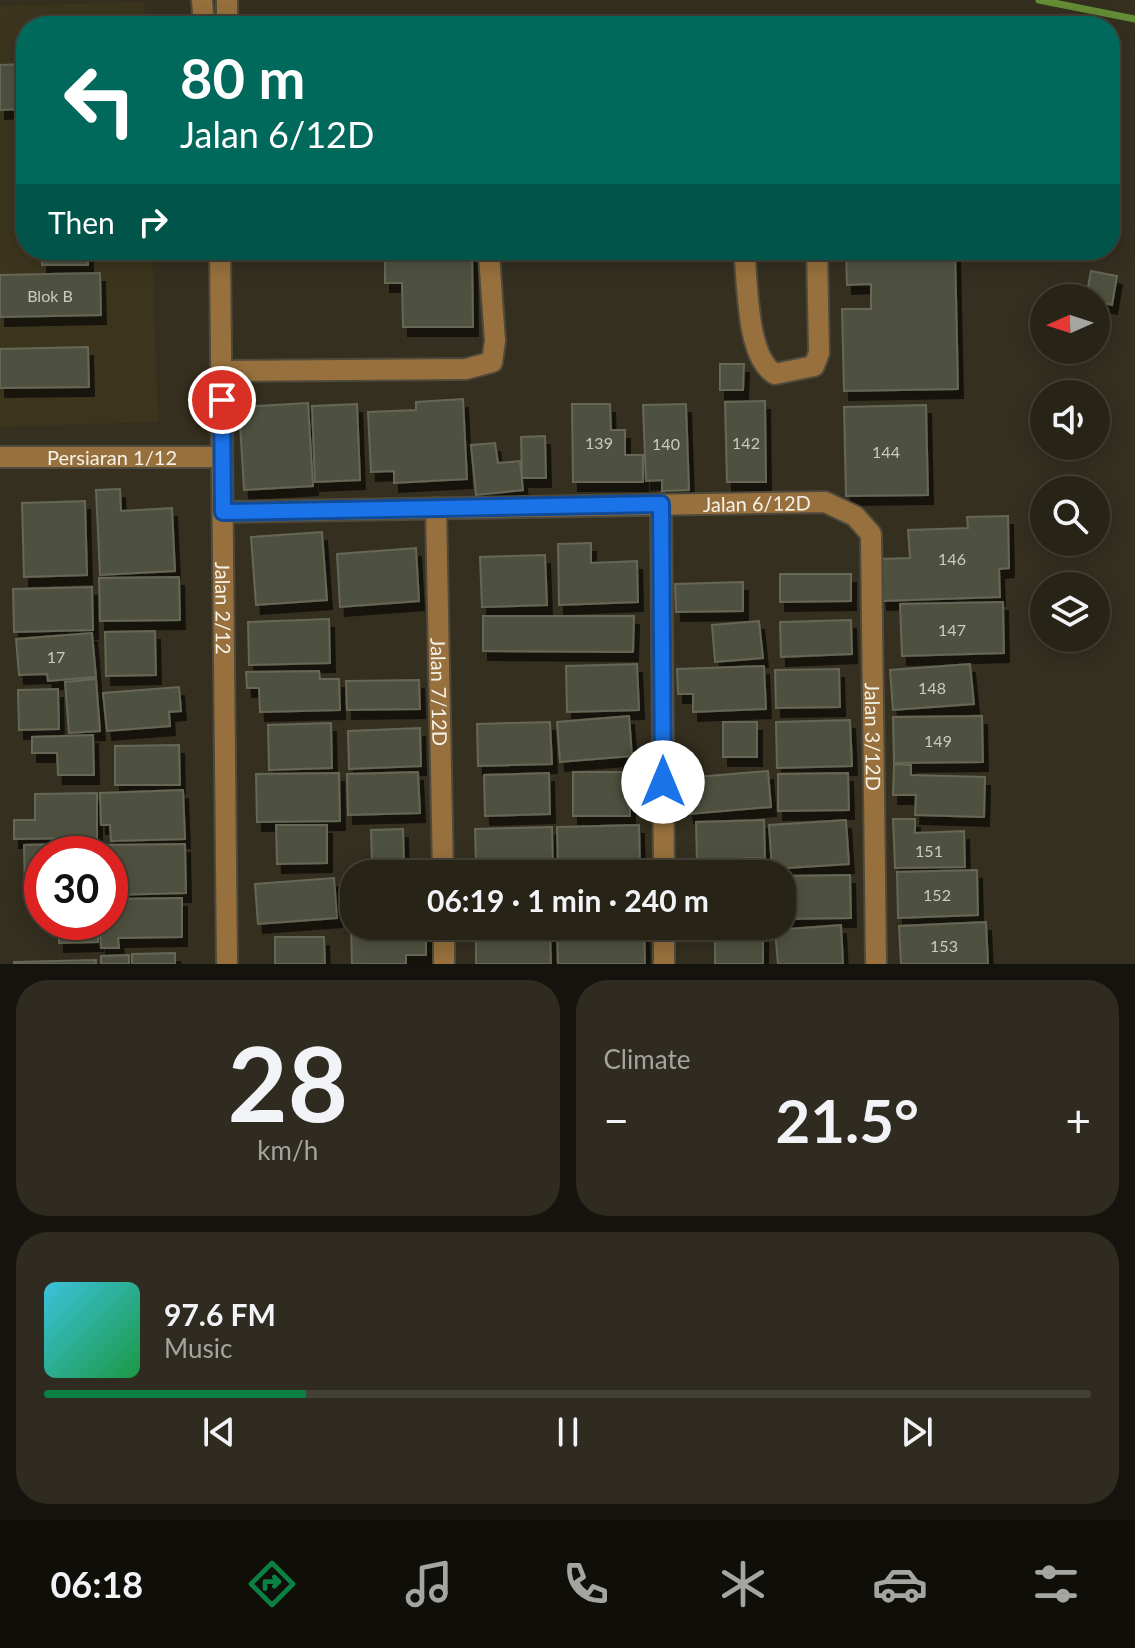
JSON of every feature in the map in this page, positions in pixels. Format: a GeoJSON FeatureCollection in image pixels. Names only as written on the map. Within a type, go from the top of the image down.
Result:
{"type":"FeatureCollection","features":[{"type":"Feature","properties":{"kind":"street","name":"Jalan 2/12"},"geometry":{"type":"LineString","coordinates":[[220,260],[227,964]]}},
{"type":"Feature","properties":{"kind":"street"},"geometry":{"type":"LineString","coordinates":[[221,371],[466,369],[492,362],[495,341],[489,260]]}},
{"type":"Feature","properties":{"kind":"street"},"geometry":{"type":"LineString","coordinates":[[745,260],[756,353],[765,368],[775,374],[814,366],[819,353],[817,260]]}},
{"type":"Feature","properties":{"kind":"street","name":"Persiaran 1/12"},"geometry":{"type":"LineString","coordinates":[[0,457],[222,457]]}},
{"type":"Feature","properties":{"kind":"street","name":"Jalan 6/12D"},"geometry":{"type":"LineString","coordinates":[[223,512],[825,502],[855,516]]}},
{"type":"Feature","properties":{"kind":"street"},"geometry":{"type":"LineString","coordinates":[[661,504],[664,860]]}},
{"type":"Feature","properties":{"kind":"street","name":"Jalan 7/12D"},"geometry":{"type":"LineString","coordinates":[[436,508],[443,860]]}},
{"type":"Feature","properties":{"kind":"street","name":"Jalan 3/12D"},"geometry":{"type":"LineString","coordinates":[[855,516],[871,534],[876,964]]}},
{"type":"Feature","properties":{"kind":"street"},"geometry":{"type":"LineString","coordinates":[[444,940],[444,964]]}},
{"type":"Feature","properties":{"kind":"street"},"geometry":{"type":"LineString","coordinates":[[664,940],[664,964]]}},
{"type":"Feature","properties":{"kind":"shaded area"},"geometry":{"type":"Polygon","coordinates":[[[144,2],[145,16],[16,16],[16,260],[152,260],[158,422],[0,427],[0,6],[144,2]]]}},
{"type":"Feature","properties":{"kind":"building"},"geometry":{"type":"Polygon","coordinates":[[[16,64],[16,109],[0,110],[0,65],[16,64]]]}},
{"type":"Feature","properties":{"kind":"building"},"geometry":{"type":"Polygon","coordinates":[[[42,260],[88,260],[88,265],[42,265],[42,260]]]}},
{"type":"Feature","properties":{"kind":"building"},"geometry":{"type":"Polygon","coordinates":[[[385,260],[472,260],[473,327],[403,327],[402,283],[385,283],[385,260]]]}},
{"type":"Feature","properties":{"kind":"building"},"geometry":{"type":"Polygon","coordinates":[[[846,260],[955,260],[958,389],[844,391],[842,309],[871,309],[871,284],[847,285],[846,260]]]}},
{"type":"Feature","properties":{"kind":"building"},"geometry":{"type":"Polygon","coordinates":[[[1091,271],[1117,276],[1112,305],[1110,284],[1089,284],[1091,271]]]}},
{"type":"Feature","properties":{"kind":"building"},"geometry":{"type":"Polygon","coordinates":[[[100,273],[101,315],[0,317],[0,275],[100,273]]]}},
{"type":"Feature","properties":{"kind":"building"},"geometry":{"type":"Polygon","coordinates":[[[88,347],[89,387],[0,388],[0,349],[88,347]]]}},
{"type":"Feature","properties":{"kind":"building"},"geometry":{"type":"Polygon","coordinates":[[[720,364],[744,364],[743,390],[720,390],[720,364]]]}},
{"type":"Feature","properties":{"kind":"building"},"geometry":{"type":"Polygon","coordinates":[[[463,399],[467,479],[394,483],[394,471],[371,472],[368,412],[416,410],[416,402],[463,399]]]}},
{"type":"Feature","properties":{"kind":"building"},"geometry":{"type":"Polygon","coordinates":[[[765,401],[766,482],[727,482],[725,402],[765,401]]]}},
{"type":"Feature","properties":{"kind":"building"},"geometry":{"type":"Polygon","coordinates":[[[308,403],[313,486],[244,490],[239,407],[308,403]]]}},
{"type":"Feature","properties":{"kind":"building"},"geometry":{"type":"Polygon","coordinates":[[[357,404],[360,480],[315,482],[312,406],[357,404]]]}},
{"type":"Feature","properties":{"kind":"building"},"geometry":{"type":"Polygon","coordinates":[[[572,404],[610,404],[611,430],[625,430],[625,455],[643,455],[643,482],[573,482],[572,404]]]}},
{"type":"Feature","properties":{"kind":"building"},"geometry":{"type":"Polygon","coordinates":[[[686,404],[689,490],[662,491],[662,480],[646,481],[643,405],[686,404]]]}},
{"type":"Feature","properties":{"kind":"building"},"geometry":{"type":"Polygon","coordinates":[[[926,405],[928,495],[846,496],[844,407],[926,405]]]}},
{"type":"Feature","properties":{"kind":"building"},"geometry":{"type":"Polygon","coordinates":[[[545,436],[546,478],[522,478],[521,437],[545,436]]]}},
{"type":"Feature","properties":{"kind":"building"},"geometry":{"type":"Polygon","coordinates":[[[495,443],[498,463],[520,461],[523,490],[476,495],[471,445],[495,443]]]}},
{"type":"Feature","properties":{"kind":"building"},"geometry":{"type":"Polygon","coordinates":[[[120,489],[121,511],[172,508],[175,571],[100,575],[96,490],[120,489]]]}},
{"type":"Feature","properties":{"kind":"building"},"geometry":{"type":"Polygon","coordinates":[[[85,501],[87,575],[24,577],[22,503],[85,501]]]}},
{"type":"Feature","properties":{"kind":"building"},"geometry":{"type":"Polygon","coordinates":[[[1008,516],[1009,568],[999,569],[1000,597],[882,601],[880,559],[910,558],[908,530],[968,528],[967,517],[1008,516]]]}},
{"type":"Feature","properties":{"kind":"building"},"geometry":{"type":"Polygon","coordinates":[[[322,532],[327,600],[256,605],[251,537],[322,532]]]}},
{"type":"Feature","properties":{"kind":"building"},"geometry":{"type":"Polygon","coordinates":[[[591,543],[591,563],[637,561],[638,602],[559,605],[558,544],[591,543]]]}},
{"type":"Feature","properties":{"kind":"building"},"geometry":{"type":"Polygon","coordinates":[[[416,548],[419,601],[340,607],[337,554],[416,548]]]}},
{"type":"Feature","properties":{"kind":"building"},"geometry":{"type":"Polygon","coordinates":[[[545,555],[547,605],[482,607],[480,557],[545,555]]]}},
{"type":"Feature","properties":{"kind":"building"},"geometry":{"type":"Polygon","coordinates":[[[780,574],[851,574],[851,601],[780,602],[780,574]]]}},
{"type":"Feature","properties":{"kind":"building"},"geometry":{"type":"Polygon","coordinates":[[[179,577],[180,620],[100,621],[99,578],[179,577]]]}},
{"type":"Feature","properties":{"kind":"building"},"geometry":{"type":"Polygon","coordinates":[[[743,582],[743,611],[676,612],[675,584],[743,582]]]}},
{"type":"Feature","properties":{"kind":"building"},"geometry":{"type":"Polygon","coordinates":[[[92,587],[93,630],[14,632],[13,589],[92,587]]]}},
{"type":"Feature","properties":{"kind":"building"},"geometry":{"type":"Polygon","coordinates":[[[1003,602],[1004,653],[902,656],[900,604],[1003,602]]]}},
{"type":"Feature","properties":{"kind":"building"},"geometry":{"type":"Polygon","coordinates":[[[483,616],[634,616],[633,652],[483,651],[483,616]]]}},
{"type":"Feature","properties":{"kind":"building"},"geometry":{"type":"Polygon","coordinates":[[[329,619],[330,663],[249,665],[248,622],[329,619]]]}},
{"type":"Feature","properties":{"kind":"building"},"geometry":{"type":"Polygon","coordinates":[[[851,620],[852,654],[781,657],[780,622],[851,620]]]}},
{"type":"Feature","properties":{"kind":"building"},"geometry":{"type":"Polygon","coordinates":[[[759,621],[763,658],[715,662],[712,625],[759,621]]]}},
{"type":"Feature","properties":{"kind":"building"},"geometry":{"type":"Polygon","coordinates":[[[155,631],[156,675],[106,676],[105,632],[155,631]]]}},
{"type":"Feature","properties":{"kind":"building"},"geometry":{"type":"Polygon","coordinates":[[[92,633],[96,677],[48,681],[47,674],[19,675],[16,639],[92,633]]]}},
{"type":"Feature","properties":{"kind":"building"},"geometry":{"type":"Polygon","coordinates":[[[637,664],[639,710],[567,712],[566,666],[637,664]]]}},
{"type":"Feature","properties":{"kind":"building"},"geometry":{"type":"Polygon","coordinates":[[[970,664],[974,704],[893,710],[890,670],[970,664]]]}},
{"type":"Feature","properties":{"kind":"building"},"geometry":{"type":"Polygon","coordinates":[[[764,666],[766,709],[693,712],[693,694],[678,694],[677,669],[764,666]]]}},
{"type":"Feature","properties":{"kind":"building"},"geometry":{"type":"Polygon","coordinates":[[[839,669],[840,707],[776,708],[775,670],[839,669]]]}},
{"type":"Feature","properties":{"kind":"building"},"geometry":{"type":"Polygon","coordinates":[[[319,671],[320,679],[339,679],[340,710],[260,712],[259,688],[247,688],[246,672],[319,671]]]}},
{"type":"Feature","properties":{"kind":"building"},"geometry":{"type":"Polygon","coordinates":[[[96,679],[100,731],[69,733],[65,682],[96,679]]]}},
{"type":"Feature","properties":{"kind":"building"},"geometry":{"type":"Polygon","coordinates":[[[419,680],[420,709],[347,710],[346,681],[419,680]]]}},
{"type":"Feature","properties":{"kind":"building"},"geometry":{"type":"Polygon","coordinates":[[[179,687],[181,711],[169,712],[170,726],[107,731],[103,693],[179,687]]]}},
{"type":"Feature","properties":{"kind":"building"},"geometry":{"type":"Polygon","coordinates":[[[58,689],[59,729],[19,730],[18,690],[58,689]]]}},
{"type":"Feature","properties":{"kind":"building"},"geometry":{"type":"Polygon","coordinates":[[[629,716],[632,756],[560,762],[557,722],[629,716]]]}},
{"type":"Feature","properties":{"kind":"building"},"geometry":{"type":"Polygon","coordinates":[[[982,716],[983,762],[894,763],[893,717],[982,716]]]}},
{"type":"Feature","properties":{"kind":"building"},"geometry":{"type":"Polygon","coordinates":[[[850,720],[852,766],[777,768],[776,722],[850,720]]]}},
{"type":"Feature","properties":{"kind":"building"},"geometry":{"type":"Polygon","coordinates":[[[550,722],[552,764],[478,766],[477,724],[550,722]]]}},
{"type":"Feature","properties":{"kind":"building"},"geometry":{"type":"Polygon","coordinates":[[[723,722],[757,722],[757,757],[723,757],[723,722]]]}},
{"type":"Feature","properties":{"kind":"building"},"geometry":{"type":"Polygon","coordinates":[[[331,723],[332,768],[269,770],[268,725],[331,723]]]}},
{"type":"Feature","properties":{"kind":"building"},"geometry":{"type":"Polygon","coordinates":[[[420,728],[421,766],[349,769],[348,731],[420,728]]]}},
{"type":"Feature","properties":{"kind":"building"},"geometry":{"type":"Polygon","coordinates":[[[93,735],[94,775],[58,775],[57,753],[32,753],[32,737],[93,735]]]}},
{"type":"Feature","properties":{"kind":"building"},"geometry":{"type":"Polygon","coordinates":[[[179,745],[180,785],[115,785],[115,746],[179,745]]]}},
{"type":"Feature","properties":{"kind":"building"},"geometry":{"type":"Polygon","coordinates":[[[894,764],[911,765],[911,775],[985,777],[984,817],[915,815],[916,795],[893,795],[894,764]]]}},
{"type":"Feature","properties":{"kind":"building"},"geometry":{"type":"Polygon","coordinates":[[[768,771],[771,807],[689,814],[685,778],[768,771]]]}},
{"type":"Feature","properties":{"kind":"building"},"geometry":{"type":"Polygon","coordinates":[[[418,772],[420,813],[348,815],[347,774],[418,772]]]}},
{"type":"Feature","properties":{"kind":"building"},"geometry":{"type":"Polygon","coordinates":[[[573,772],[630,772],[630,816],[573,816],[573,772]]]}},
{"type":"Feature","properties":{"kind":"building"},"geometry":{"type":"Polygon","coordinates":[[[339,773],[340,821],[257,822],[256,774],[339,773]]]}},
{"type":"Feature","properties":{"kind":"building"},"geometry":{"type":"Polygon","coordinates":[[[549,773],[550,814],[485,816],[484,775],[549,773]]]}},
{"type":"Feature","properties":{"kind":"building"},"geometry":{"type":"Polygon","coordinates":[[[848,773],[849,810],[778,811],[778,774],[848,773]]]}},
{"type":"Feature","properties":{"kind":"building"},"geometry":{"type":"Polygon","coordinates":[[[183,790],[185,839],[128,841],[128,836],[111,836],[110,825],[101,825],[100,793],[183,790]]]}},
{"type":"Feature","properties":{"kind":"building"},"geometry":{"type":"Polygon","coordinates":[[[97,793],[97,836],[24,836],[24,839],[14,839],[14,820],[35,820],[35,794],[97,793]]]}},
{"type":"Feature","properties":{"kind":"building"},"geometry":{"type":"Polygon","coordinates":[[[893,819],[915,819],[915,833],[964,831],[965,867],[895,868],[893,819]]]}},
{"type":"Feature","properties":{"kind":"building"},"geometry":{"type":"Polygon","coordinates":[[[764,820],[765,858],[697,860],[696,822],[764,820]]]}},
{"type":"Feature","properties":{"kind":"building"},"geometry":{"type":"Polygon","coordinates":[[[846,820],[849,864],[796,867],[796,860],[771,860],[769,825],[846,820]]]}},
{"type":"Feature","properties":{"kind":"building"},"geometry":{"type":"Polygon","coordinates":[[[276,825],[327,825],[327,863],[277,864],[276,825]]]}},
{"type":"Feature","properties":{"kind":"building"},"geometry":{"type":"Polygon","coordinates":[[[639,825],[640,860],[558,860],[557,827],[639,825]]]}},
{"type":"Feature","properties":{"kind":"building"},"geometry":{"type":"Polygon","coordinates":[[[552,827],[553,860],[476,860],[475,829],[552,827]]]}},
{"type":"Feature","properties":{"kind":"building"},"geometry":{"type":"Polygon","coordinates":[[[403,829],[404,860],[372,860],[371,830],[403,829]]]}},
{"type":"Feature","properties":{"kind":"building"},"geometry":{"type":"Polygon","coordinates":[[[185,844],[186,893],[128,895],[128,845],[185,844]]]}},
{"type":"Feature","properties":{"kind":"building"},"geometry":{"type":"Polygon","coordinates":[[[977,870],[978,915],[898,918],[897,872],[977,870]]]}},
{"type":"Feature","properties":{"kind":"building"},"geometry":{"type":"Polygon","coordinates":[[[850,875],[851,918],[796,919],[796,876],[850,875]]]}},
{"type":"Feature","properties":{"kind":"building"},"geometry":{"type":"Polygon","coordinates":[[[334,878],[337,918],[258,924],[255,884],[334,878]]]}},
{"type":"Feature","properties":{"kind":"building"},"geometry":{"type":"Polygon","coordinates":[[[182,898],[182,937],[128,938],[128,899],[182,898]]]}},
{"type":"Feature","properties":{"kind":"building"},"geometry":{"type":"Polygon","coordinates":[[[986,922],[988,964],[901,964],[899,926],[986,922]]]}},
{"type":"Feature","properties":{"kind":"building"},"geometry":{"type":"Polygon","coordinates":[[[841,925],[843,964],[778,964],[776,940],[796,940],[796,928],[841,925]]]}},
{"type":"Feature","properties":{"kind":"building"},"geometry":{"type":"Polygon","coordinates":[[[275,937],[324,937],[325,964],[275,964],[275,937]]]}},
{"type":"Feature","properties":{"kind":"building"},"geometry":{"type":"Polygon","coordinates":[[[59,940],[98,940],[98,942],[59,943],[59,940]]]}},
{"type":"Feature","properties":{"kind":"building"},"geometry":{"type":"Polygon","coordinates":[[[101,940],[118,940],[119,948],[101,948],[101,940]]]}},
{"type":"Feature","properties":{"kind":"building"},"geometry":{"type":"Polygon","coordinates":[[[351,940],[426,940],[426,955],[406,955],[406,964],[352,964],[351,940]]]}},
{"type":"Feature","properties":{"kind":"building"},"geometry":{"type":"Polygon","coordinates":[[[476,940],[550,940],[551,964],[476,964],[476,940]]]}},
{"type":"Feature","properties":{"kind":"building"},"geometry":{"type":"Polygon","coordinates":[[[557,940],[644,940],[645,964],[558,964],[557,940]]]}},
{"type":"Feature","properties":{"kind":"building"},"geometry":{"type":"Polygon","coordinates":[[[715,940],[763,940],[763,964],[715,964],[715,940]]]}},
{"type":"Feature","properties":{"kind":"building"},"geometry":{"type":"Polygon","coordinates":[[[175,953],[175,964],[132,964],[132,954],[175,953]]]}},
{"type":"Feature","properties":{"kind":"building"},"geometry":{"type":"Polygon","coordinates":[[[129,955],[129,964],[101,964],[101,956],[129,955]]]}},
{"type":"Feature","properties":{"kind":"building"},"geometry":{"type":"Polygon","coordinates":[[[96,960],[96,964],[14,964],[14,962],[96,960]]]}},
{"type":"Feature","properties":{"kind":"waterway"},"geometry":{"type":"LineString","coordinates":[[1039,0],[1120,16]]}},
{"type":"Feature","properties":{"kind":"waterway"},"geometry":{"type":"LineString","coordinates":[[1120,16],[1135,19]]}},
{"type":"Feature","properties":{"kind":"route"},"geometry":{"type":"LineString","coordinates":[[222,400],[223,512],[661,504],[663,782]]}}]}
